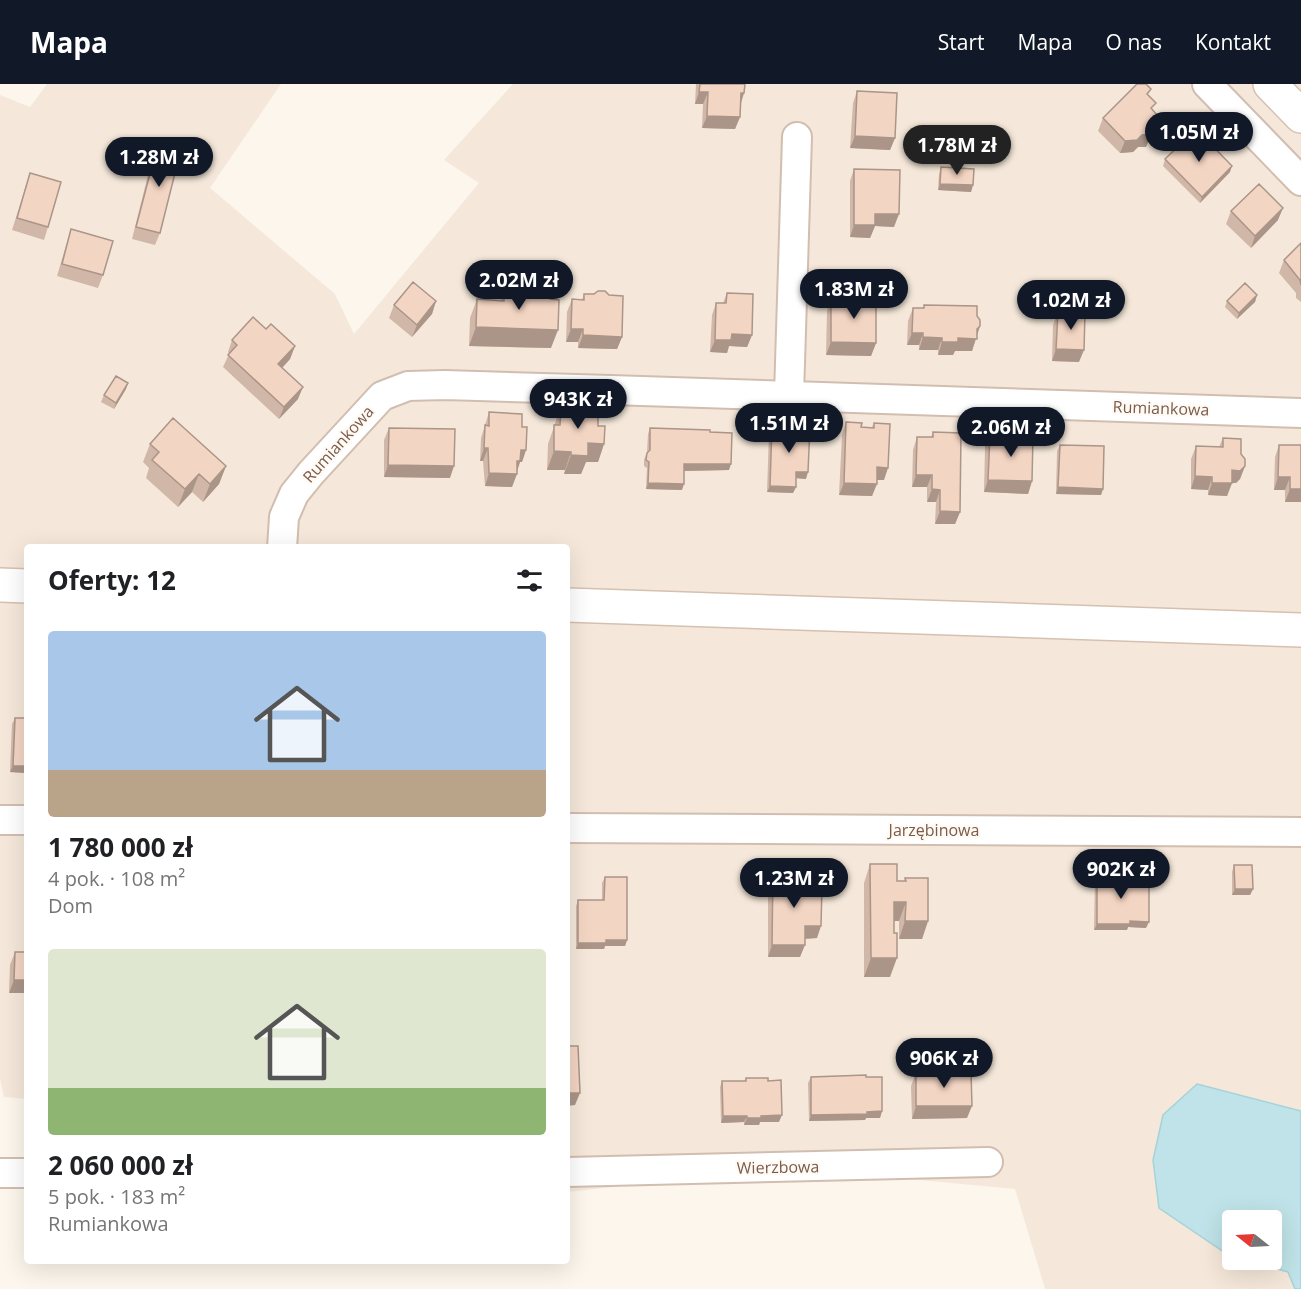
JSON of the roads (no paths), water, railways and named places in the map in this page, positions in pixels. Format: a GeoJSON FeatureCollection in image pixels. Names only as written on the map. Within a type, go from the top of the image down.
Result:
{"type":"FeatureCollection","features":[{"type":"Feature","properties":{"kind":"main road"},"geometry":{"type":"LineString","coordinates":[[1270,84],[1301,116]]}},
{"type":"Feature","properties":{"kind":"main road"},"geometry":{"type":"LineString","coordinates":[[0,585],[24,586]]}},
{"type":"Feature","properties":{"kind":"main road"},"geometry":{"type":"LineString","coordinates":[[570,604],[1301,630]]}},
{"type":"Feature","properties":{"kind":"street"},"geometry":{"type":"LineString","coordinates":[[1207,84],[1301,181]]}},
{"type":"Feature","properties":{"kind":"street"},"geometry":{"type":"LineString","coordinates":[[789,395],[797,137]]}},
{"type":"Feature","properties":{"kind":"street","name":"Rumiankowa"},"geometry":{"type":"LineString","coordinates":[[282,544],[284,517],[294,495],[311,472],[382,396],[408,386],[503,386],[1301,413]]}},
{"type":"Feature","properties":{"kind":"street"},"geometry":{"type":"LineString","coordinates":[[0,820],[24,820]]}},
{"type":"Feature","properties":{"kind":"street","name":"Jarzębinowa"},"geometry":{"type":"LineString","coordinates":[[570,828],[1301,832]]}},
{"type":"Feature","properties":{"kind":"street","name":"Wierzbowa"},"geometry":{"type":"LineString","coordinates":[[570,1172],[988,1162]]}},
{"type":"Feature","properties":{"kind":"street"},"geometry":{"type":"LineString","coordinates":[[0,1173],[24,1173]]}},
{"type":"Feature","properties":{"kind":"water"},"geometry":{"type":"Polygon","coordinates":[[[1197,1084],[1301,1111],[1301,1289],[1295,1289],[1288,1272],[1281,1270],[1282,1210],[1222,1210],[1222,1251],[1159,1208],[1153,1160],[1163,1115],[1197,1084]]]}}]}
